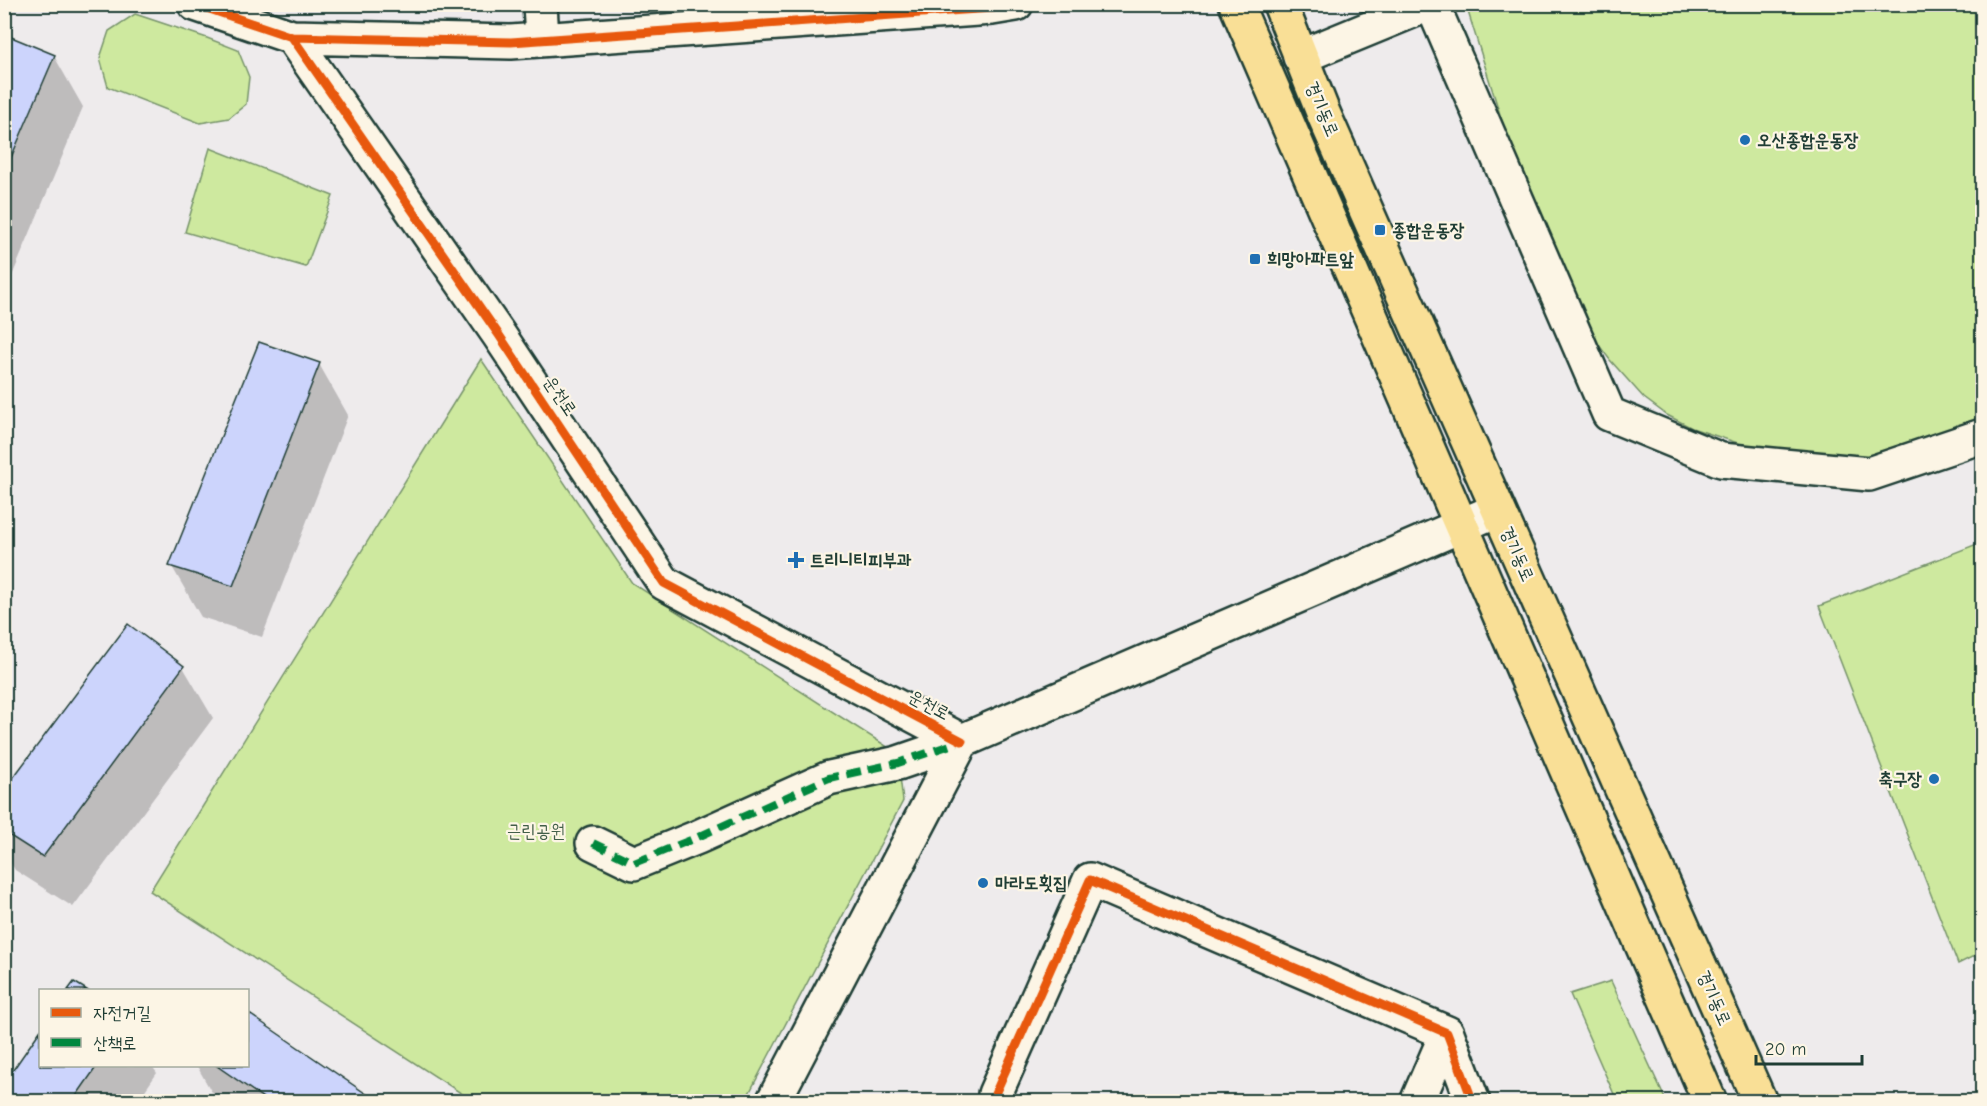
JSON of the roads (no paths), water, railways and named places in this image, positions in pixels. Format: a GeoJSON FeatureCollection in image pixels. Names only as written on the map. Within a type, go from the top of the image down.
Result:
{"type":"FeatureCollection","features":[{"type":"Feature","properties":{"kind":"main road","name":"경기동로"},"geometry":{"type":"LineString","coordinates":[[1236,4],[1710,1101]]}},
{"type":"Feature","properties":{"kind":"main road","name":"경기동로"},"geometry":{"type":"LineString","coordinates":[[1280,4],[1300,57],[1497,510],[1760,1101]]}},
{"type":"Feature","properties":{"kind":"street"},"geometry":{"type":"LineString","coordinates":[[195,4],[292,37],[511,42],[992,8],[1016,4]]}},
{"type":"Feature","properties":{"kind":"street"},"geometry":{"type":"LineString","coordinates":[[540,4],[542,39]]}},
{"type":"Feature","properties":{"kind":"street"},"geometry":{"type":"LineString","coordinates":[[1300,57],[1430,4],[1609,414],[1721,460],[1869,474],[1983,436]]}},
{"type":"Feature","properties":{"kind":"street","name":"운천로"},"geometry":{"type":"LineString","coordinates":[[292,37],[499,335],[664,583],[962,741],[773,1101]]}},
{"type":"Feature","properties":{"kind":"street"},"geometry":{"type":"LineString","coordinates":[[593,843],[634,862],[698,837],[829,778],[898,763],[962,741],[1497,510]]}},
{"type":"Feature","properties":{"kind":"street"},"geometry":{"type":"LineString","coordinates":[[999,1099],[1090,880],[1447,1033],[1473,1101]]}},
{"type":"Feature","properties":{"kind":"street"},"geometry":{"type":"LineString","coordinates":[[1417,1101],[1447,1033]]}},
{"type":"Feature","properties":{"kind":"place","name":"오산종합운동장"},"geometry":{"type":"Point","coordinates":[1745,140]}},
{"type":"Feature","properties":{"kind":"place","name":"종합운동장"},"geometry":{"type":"Point","coordinates":[1380,230]}},
{"type":"Feature","properties":{"kind":"place","name":"희망아파트앞"},"geometry":{"type":"Point","coordinates":[1255,259]}},
{"type":"Feature","properties":{"kind":"place","name":"트리니티피부과"},"geometry":{"type":"Point","coordinates":[796,560]}},
{"type":"Feature","properties":{"kind":"place","name":"축구장"},"geometry":{"type":"Point","coordinates":[1934,779]}},
{"type":"Feature","properties":{"kind":"place","name":"마라도횟집"},"geometry":{"type":"Point","coordinates":[983,883]}},
{"type":"Feature","properties":{"kind":"park label","name":"근린공원"},"geometry":{"type":"Point","coordinates":[536,831]}}]}
